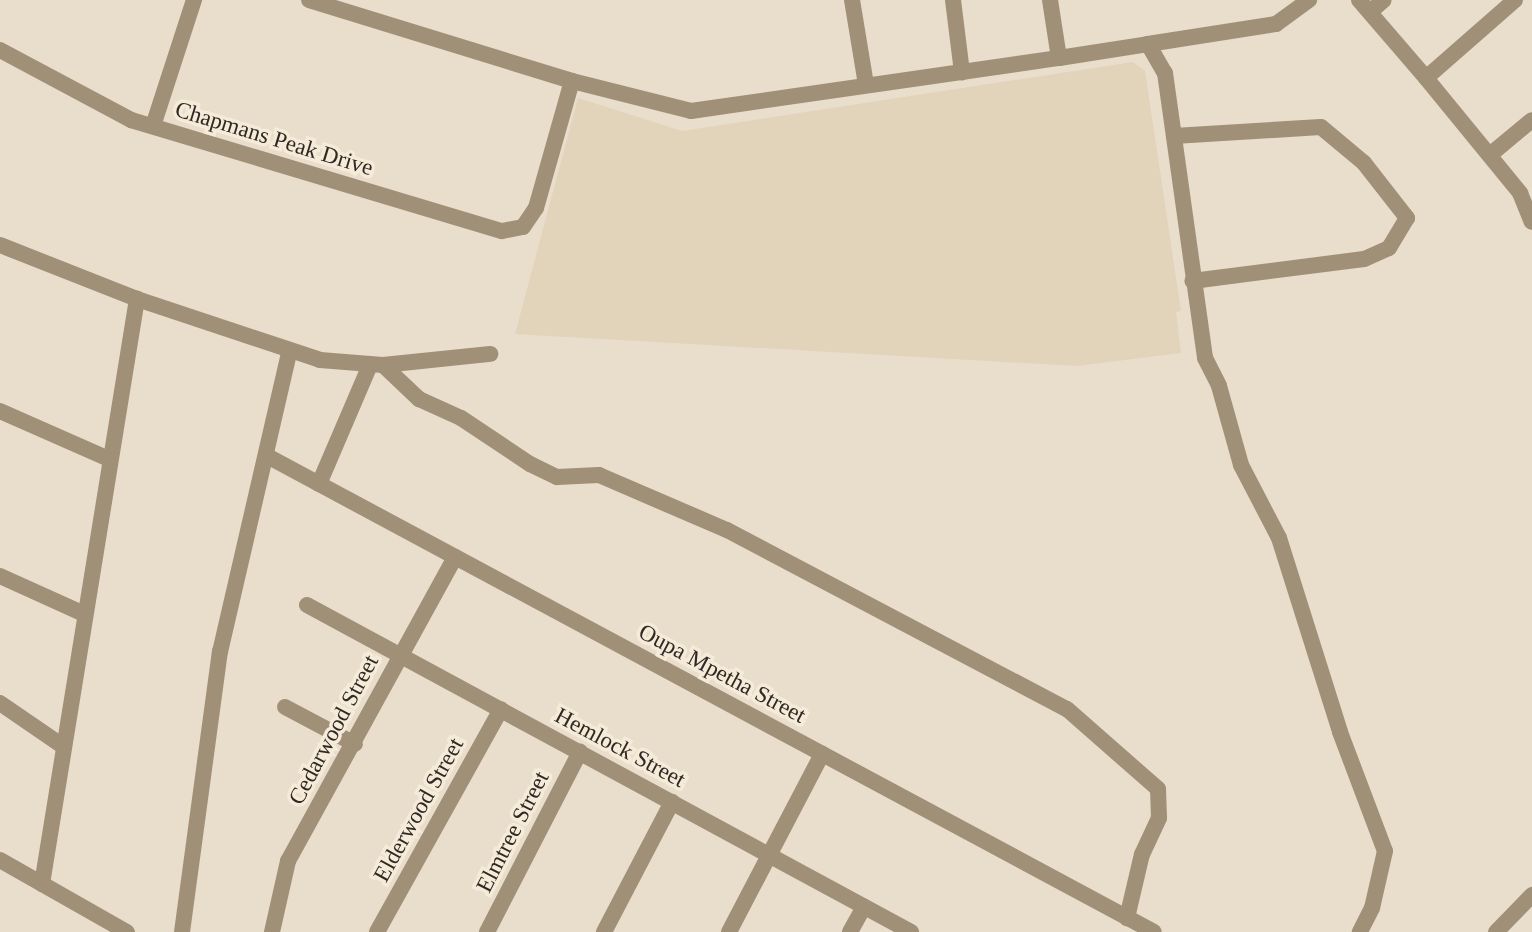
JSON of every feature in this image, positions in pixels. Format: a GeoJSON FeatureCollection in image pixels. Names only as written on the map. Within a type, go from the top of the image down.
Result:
{"type":"FeatureCollection","features":[{"type":"Feature","properties":{"kind":"street"},"geometry":{"type":"LineString","coordinates":[[153,126],[194,0]]}},
{"type":"Feature","properties":{"kind":"street"},"geometry":{"type":"LineString","coordinates":[[310,0],[572,81],[691,111],[1276,24],[1310,0]]}},
{"type":"Feature","properties":{"kind":"street"},"geometry":{"type":"LineString","coordinates":[[852,0],[866,85]]}},
{"type":"Feature","properties":{"kind":"street"},"geometry":{"type":"LineString","coordinates":[[953,0],[962,72]]}},
{"type":"Feature","properties":{"kind":"street"},"geometry":{"type":"LineString","coordinates":[[1051,0],[1059,58]]}},
{"type":"Feature","properties":{"kind":"street"},"geometry":{"type":"LineString","coordinates":[[1359,0],[1491,154],[1520,192],[1532,222]]}},
{"type":"Feature","properties":{"kind":"street"},"geometry":{"type":"LineString","coordinates":[[1370,12],[1384,0]]}},
{"type":"Feature","properties":{"kind":"street"},"geometry":{"type":"LineString","coordinates":[[1426,78],[1515,0]]}},
{"type":"Feature","properties":{"kind":"street"},"geometry":{"type":"LineString","coordinates":[[1148,44],[1165,73],[1192,281],[1205,358],[1219,386],[1231,438],[1279,538],[1340,732],[1385,851],[1360,932]]}},
{"type":"Feature","properties":{"kind":"street","name":"Chapmans Peak Drive"},"geometry":{"type":"LineString","coordinates":[[0,50],[116,113],[502,231],[523,228],[536,208],[572,81]]}},
{"type":"Feature","properties":{"kind":"street"},"geometry":{"type":"LineString","coordinates":[[1491,154],[1532,120]]}},
{"type":"Feature","properties":{"kind":"street"},"geometry":{"type":"LineString","coordinates":[[1174,136],[1321,127],[1364,163],[1408,218],[1389,248],[1364,259],[1192,281]]}},
{"type":"Feature","properties":{"kind":"street"},"geometry":{"type":"LineString","coordinates":[[0,246],[137,299],[289,353],[376,365],[490,354]]}},
{"type":"Feature","properties":{"kind":"street"},"geometry":{"type":"LineString","coordinates":[[42,884],[61,745],[137,299]]}},
{"type":"Feature","properties":{"kind":"street"},"geometry":{"type":"LineString","coordinates":[[182,932],[220,652],[269,457],[289,353]]}},
{"type":"Feature","properties":{"kind":"street"},"geometry":{"type":"LineString","coordinates":[[319,484],[376,365]]}},
{"type":"Feature","properties":{"kind":"street"},"geometry":{"type":"LineString","coordinates":[[376,365],[419,399],[461,418],[530,464],[557,477],[583,471],[599,475],[727,530],[1067,709],[1158,789],[1159,818],[1142,854],[1127,918]]}},
{"type":"Feature","properties":{"kind":"street"},"geometry":{"type":"LineString","coordinates":[[0,411],[109,459]]}},
{"type":"Feature","properties":{"kind":"street","name":"Oupa Mpetha Street"},"geometry":{"type":"LineString","coordinates":[[269,457],[1154,932]]}},
{"type":"Feature","properties":{"kind":"street","name":"Cedarwood Street"},"geometry":{"type":"LineString","coordinates":[[272,932],[288,861],[355,744],[400,655],[455,557]]}},
{"type":"Feature","properties":{"kind":"street"},"geometry":{"type":"LineString","coordinates":[[0,576],[84,614]]}},
{"type":"Feature","properties":{"kind":"street","name":"Hemlock Street"},"geometry":{"type":"LineString","coordinates":[[307,605],[911,932]]}},
{"type":"Feature","properties":{"kind":"street"},"geometry":{"type":"LineString","coordinates":[[0,703],[61,745]]}},
{"type":"Feature","properties":{"kind":"street"},"geometry":{"type":"LineString","coordinates":[[285,707],[355,744]]}},
{"type":"Feature","properties":{"kind":"street","name":"Elderwood Street"},"geometry":{"type":"LineString","coordinates":[[377,932],[500,709]]}},
{"type":"Feature","properties":{"kind":"street","name":"Elmtree Street"},"geometry":{"type":"LineString","coordinates":[[487,932],[580,752]]}},
{"type":"Feature","properties":{"kind":"street"},"geometry":{"type":"LineString","coordinates":[[729,932],[822,754]]}},
{"type":"Feature","properties":{"kind":"street"},"geometry":{"type":"LineString","coordinates":[[604,932],[672,802]]}},
{"type":"Feature","properties":{"kind":"street"},"geometry":{"type":"LineString","coordinates":[[0,860],[127,932]]}},
{"type":"Feature","properties":{"kind":"street"},"geometry":{"type":"LineString","coordinates":[[1496,932],[1505,918],[1532,895]]}},
{"type":"Feature","properties":{"kind":"street"},"geometry":{"type":"LineString","coordinates":[[850,932],[864,906]]}},
{"type":"Feature","properties":{"kind":"shaded area"},"geometry":{"type":"Polygon","coordinates":[[[1133,62],[1145,71],[1181,311],[1176,312],[1181,353],[1077,366],[515,334],[578,98],[682,131],[1133,62]]]}}]}
